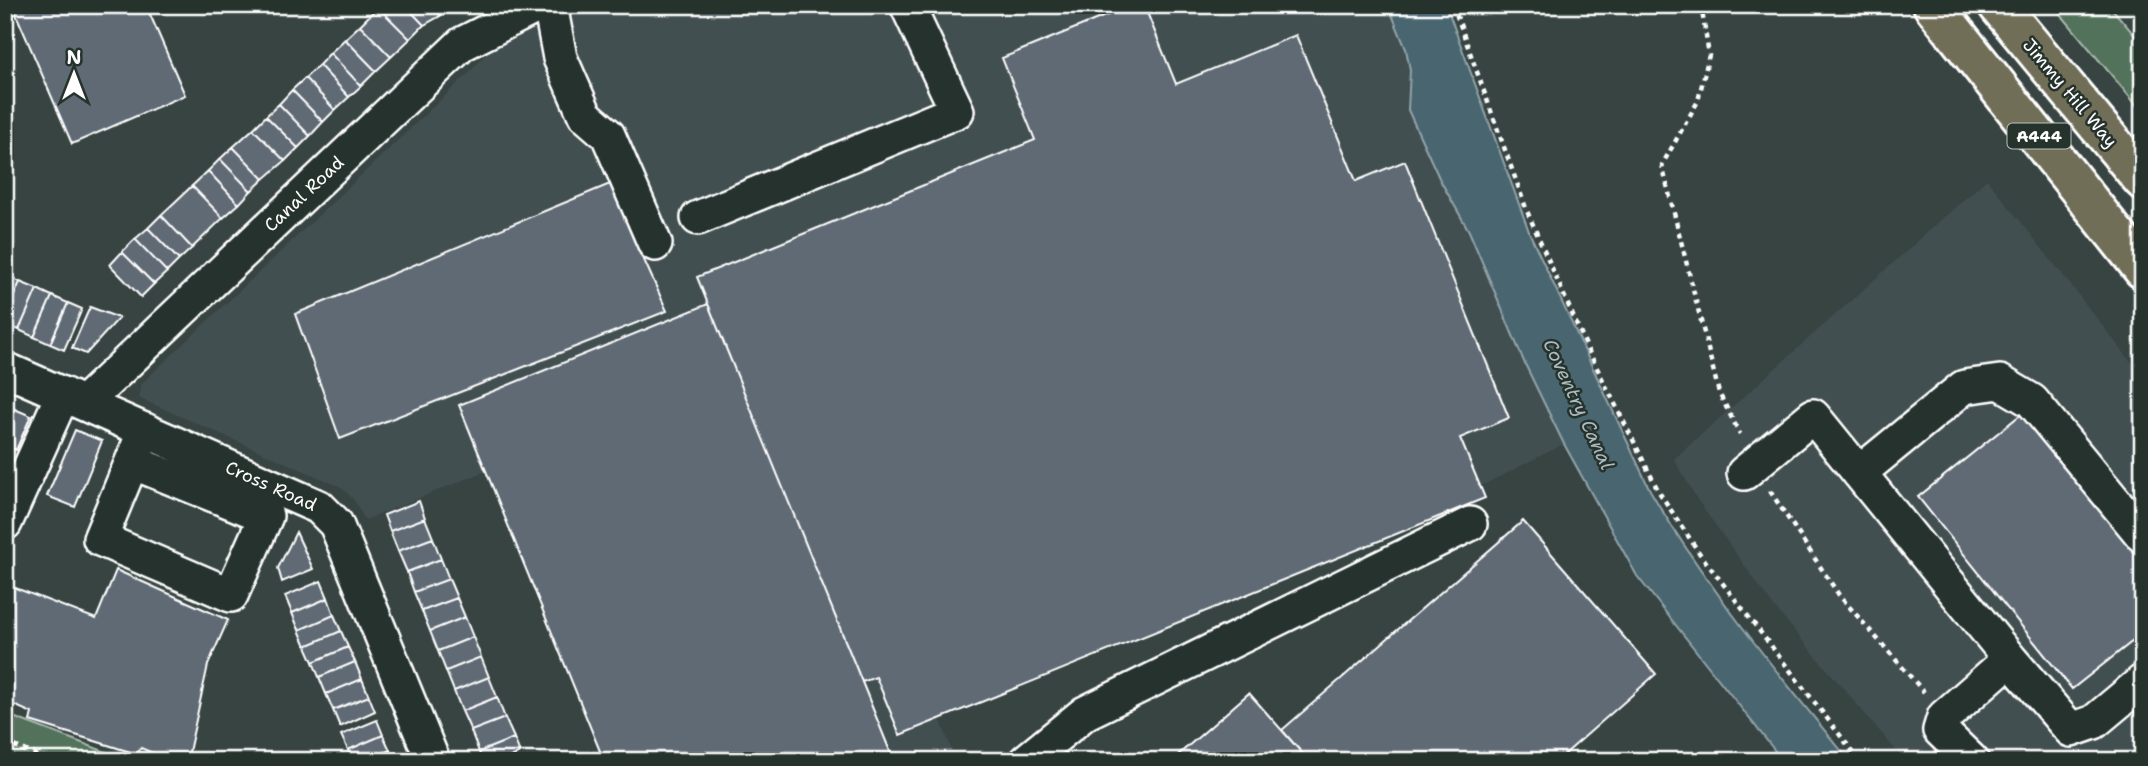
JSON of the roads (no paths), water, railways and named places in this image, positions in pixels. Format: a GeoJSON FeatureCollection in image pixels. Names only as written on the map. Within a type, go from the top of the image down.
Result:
{"type":"FeatureCollection","features":[{"type":"Feature","properties":{"kind":"highway","name":"A444"},"geometry":{"type":"LineString","coordinates":[[1933,5],[2143,269]]}},
{"type":"Feature","properties":{"kind":"highway","name":"Jimmy Hill Way"},"geometry":{"type":"LineString","coordinates":[[1998,5],[2143,180]]}},
{"type":"Feature","properties":{"kind":"street","name":"Canal Road"},"geometry":{"type":"LineString","coordinates":[[73,398],[462,44],[540,5]]}},
{"type":"Feature","properties":{"kind":"street"},"geometry":{"type":"LineString","coordinates":[[550,5],[560,58],[585,115],[608,135],[655,244]]}},
{"type":"Feature","properties":{"kind":"street"},"geometry":{"type":"LineString","coordinates":[[698,218],[957,111],[907,5]]}},
{"type":"Feature","properties":{"kind":"street","name":"Cross Road"},"geometry":{"type":"LineString","coordinates":[[5,369],[145,430],[245,491],[319,506],[336,524],[433,761]]}},
{"type":"Feature","properties":{"kind":"street"},"geometry":{"type":"LineString","coordinates":[[1859,473],[1964,387],[2000,382],[2032,401],[2143,536]]}},
{"type":"Feature","properties":{"kind":"street"},"geometry":{"type":"LineString","coordinates":[[5,523],[73,398]]}},
{"type":"Feature","properties":{"kind":"street"},"geometry":{"type":"LineString","coordinates":[[1749,468],[1812,416],[2071,730],[2094,722],[2143,681]]}},
{"type":"Feature","properties":{"kind":"street"},"geometry":{"type":"LineString","coordinates":[[132,462],[245,491],[266,516],[231,594],[100,539],[145,430]]}},
{"type":"Feature","properties":{"kind":"street"},"geometry":{"type":"LineString","coordinates":[[1026,761],[1085,713],[1470,524]]}},
{"type":"Feature","properties":{"kind":"street"},"geometry":{"type":"LineString","coordinates":[[1972,761],[1940,730],[1944,717],[2010,659]]}},
{"type":"Feature","properties":{"kind":"water","name":"Coventry Canal"},"geometry":{"type":"Polygon","coordinates":[[[1388,5],[1446,5],[1530,234],[1650,490],[1719,595],[1850,761],[1783,761],[1637,576],[1564,444],[1525,364],[1469,231],[1440,180],[1408,110],[1410,70],[1406,49],[1388,5]]]}}]}
